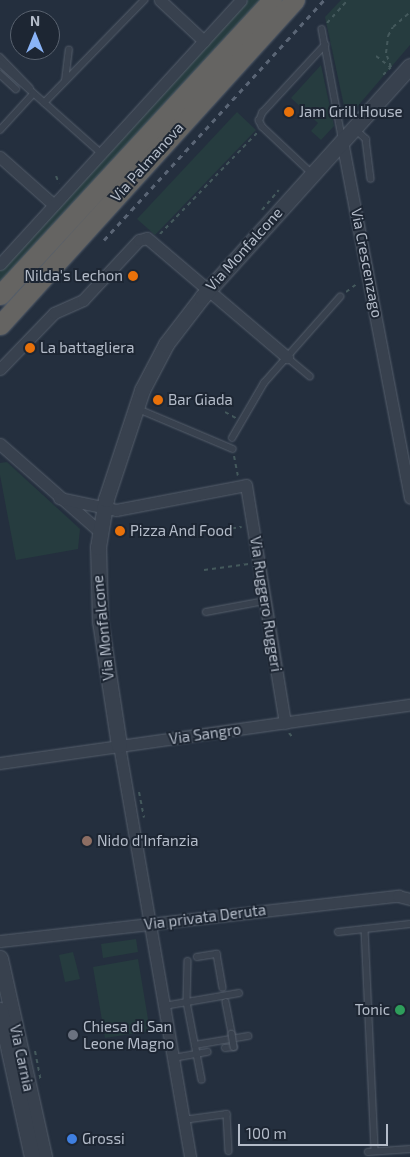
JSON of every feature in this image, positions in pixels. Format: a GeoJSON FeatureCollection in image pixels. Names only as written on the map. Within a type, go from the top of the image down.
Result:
{"type":"FeatureCollection","features":[{"type":"Feature","properties":{"kind":"highway","name":"Via Palmanova"},"geometry":{"type":"LineString","coordinates":[[0,295],[272,0]]}},
{"type":"Feature","properties":{"kind":"highway","name":"Via Palmanova"},"geometry":{"type":"LineString","coordinates":[[0,325],[295,0]]}},
{"type":"Feature","properties":{"kind":"street"},"geometry":{"type":"LineString","coordinates":[[160,0],[204,41]]}},
{"type":"Feature","properties":{"kind":"street"},"geometry":{"type":"LineString","coordinates":[[0,264],[242,0]]}},
{"type":"Feature","properties":{"kind":"street","name":"Via Monfalcone"},"geometry":{"type":"LineString","coordinates":[[190,1157],[119,746],[98,607],[99,531],[103,509],[134,407],[162,350],[208,290],[410,66]]}},
{"type":"Feature","properties":{"kind":"street","name":"Via Crescenzago"},"geometry":{"type":"LineString","coordinates":[[342,141],[369,274],[410,498]]}},
{"type":"Feature","properties":{"kind":"street"},"geometry":{"type":"LineString","coordinates":[[0,157],[54,205]]}},
{"type":"Feature","properties":{"kind":"street"},"geometry":{"type":"LineString","coordinates":[[0,369],[58,309],[83,300],[144,238],[154,241],[208,290],[287,356]]}},
{"type":"Feature","properties":{"kind":"street"},"geometry":{"type":"LineString","coordinates":[[0,444],[59,498],[99,531]]}},
{"type":"Feature","properties":{"kind":"street","name":"Via Ruggero Ruggeri"},"geometry":{"type":"LineString","coordinates":[[103,509],[118,509],[246,486],[287,727]]}},
{"type":"Feature","properties":{"kind":"street"},"geometry":{"type":"LineString","coordinates":[[59,498],[103,509]]}},
{"type":"Feature","properties":{"kind":"street","name":"Via Sangro"},"geometry":{"type":"LineString","coordinates":[[0,763],[119,746],[287,727],[410,705]]}},
{"type":"Feature","properties":{"kind":"street","name":"Via privata Deruta"},"geometry":{"type":"LineString","coordinates":[[0,941],[398,896],[410,899]]}},
{"type":"Feature","properties":{"kind":"street","name":"Via Carnia"},"geometry":{"type":"LineString","coordinates":[[0,958],[44,1157]]}},
{"type":"Feature","properties":{"kind":"street","name":"Via Carnia"},"geometry":{"type":"LineString","coordinates":[[0,1010],[32,1157]]}},
{"type":"Feature","properties":{"kind":"lane"},"geometry":{"type":"LineString","coordinates":[[44,103],[144,0]]}},
{"type":"Feature","properties":{"kind":"lane","name":"Via Crescenzago"},"geometry":{"type":"LineString","coordinates":[[322,28],[342,141]]}},
{"type":"Feature","properties":{"kind":"lane"},"geometry":{"type":"LineString","coordinates":[[312,174],[262,127],[259,121],[262,113],[325,45]]}},
{"type":"Feature","properties":{"kind":"lane"},"geometry":{"type":"LineString","coordinates":[[65,81],[69,50]]}},
{"type":"Feature","properties":{"kind":"lane"},"geometry":{"type":"LineString","coordinates":[[0,57],[25,80],[34,94]]}},
{"type":"Feature","properties":{"kind":"lane"},"geometry":{"type":"LineString","coordinates":[[0,63],[101,153]]}},
{"type":"Feature","properties":{"kind":"lane"},"geometry":{"type":"LineString","coordinates":[[0,74],[16,89]]}},
{"type":"Feature","properties":{"kind":"lane"},"geometry":{"type":"LineString","coordinates":[[0,130],[34,94]]}},
{"type":"Feature","properties":{"kind":"lane"},"geometry":{"type":"LineString","coordinates":[[354,128],[366,139],[371,179]]}},
{"type":"Feature","properties":{"kind":"lane"},"geometry":{"type":"LineString","coordinates":[[232,438],[240,421],[287,356],[340,297]]}},
{"type":"Feature","properties":{"kind":"lane"},"geometry":{"type":"LineString","coordinates":[[287,356],[310,376]]}},
{"type":"Feature","properties":{"kind":"lane"},"geometry":{"type":"LineString","coordinates":[[134,407],[232,449]]}},
{"type":"Feature","properties":{"kind":"lane"},"geometry":{"type":"LineString","coordinates":[[206,612],[265,601]]}},
{"type":"Feature","properties":{"kind":"lane"},"geometry":{"type":"LineString","coordinates":[[338,932],[410,924]]}},
{"type":"Feature","properties":{"kind":"lane"},"geometry":{"type":"LineString","coordinates":[[365,929],[375,1151]]}},
{"type":"Feature","properties":{"kind":"lane"},"geometry":{"type":"LineString","coordinates":[[197,957],[217,954],[224,987]]}},
{"type":"Feature","properties":{"kind":"lane"},"geometry":{"type":"LineString","coordinates":[[188,961],[187,1002],[202,1080]]}},
{"type":"Feature","properties":{"kind":"lane"},"geometry":{"type":"LineString","coordinates":[[164,1006],[238,993]]}},
{"type":"Feature","properties":{"kind":"lane"},"geometry":{"type":"LineString","coordinates":[[224,1048],[234,1047],[226,1002]]}},
{"type":"Feature","properties":{"kind":"lane"},"geometry":{"type":"LineString","coordinates":[[195,1045],[248,1036]]}},
{"type":"Feature","properties":{"kind":"lane"},"geometry":{"type":"LineString","coordinates":[[173,1058],[207,1052]]}},
{"type":"Feature","properties":{"kind":"lane"},"geometry":{"type":"LineString","coordinates":[[184,1120],[227,1114],[229,1150]]}},
{"type":"Feature","properties":{"kind":"lane"},"geometry":{"type":"LineString","coordinates":[[368,1152],[410,1149]]}},
{"type":"Feature","properties":{"kind":"path"},"geometry":{"type":"LineString","coordinates":[[322,28],[348,0]]}},
{"type":"Feature","properties":{"kind":"path"},"geometry":{"type":"LineString","coordinates":[[390,68],[386,53],[388,36],[393,26],[410,12]]}},
{"type":"Feature","properties":{"kind":"path"},"geometry":{"type":"LineString","coordinates":[[376,56],[390,68]]}},
{"type":"Feature","properties":{"kind":"path"},"geometry":{"type":"LineString","coordinates":[[383,75],[390,68]]}},
{"type":"Feature","properties":{"kind":"path"},"geometry":{"type":"LineString","coordinates":[[160,234],[262,127]]}},
{"type":"Feature","properties":{"kind":"path"},"geometry":{"type":"LineString","coordinates":[[262,210],[279,190]]}},
{"type":"Feature","properties":{"kind":"path"},"geometry":{"type":"LineString","coordinates":[[340,297],[369,274]]}},
{"type":"Feature","properties":{"kind":"path"},"geometry":{"type":"LineString","coordinates":[[225,412],[240,421]]}},
{"type":"Feature","properties":{"kind":"path"},"geometry":{"type":"LineString","coordinates":[[232,449],[238,477]]}},
{"type":"Feature","properties":{"kind":"path"},"geometry":{"type":"LineString","coordinates":[[200,533],[244,527]]}},
{"type":"Feature","properties":{"kind":"path"},"geometry":{"type":"LineString","coordinates":[[204,570],[249,564]]}},
{"type":"Feature","properties":{"kind":"path"},"geometry":{"type":"LineString","coordinates":[[287,727],[294,739]]}},
{"type":"Feature","properties":{"kind":"path"},"geometry":{"type":"LineString","coordinates":[[139,792],[144,818]]}},
{"type":"Feature","properties":{"kind":"path"},"geometry":{"type":"LineString","coordinates":[[35,1051],[41,1081]]}},
{"type":"Feature","properties":{"kind":"green space"},"geometry":{"type":"Polygon","coordinates":[[[248,0],[260,0],[0,282],[0,270],[248,0]]]}},
{"type":"Feature","properties":{"kind":"green space"},"geometry":{"type":"Polygon","coordinates":[[[341,0],[410,0],[410,45],[350,115],[346,115],[325,17],[341,0]]]}},
{"type":"Feature","properties":{"kind":"green space"},"geometry":{"type":"Polygon","coordinates":[[[321,65],[334,126],[321,140],[311,131],[318,123],[291,98],[321,65]]]}},
{"type":"Feature","properties":{"kind":"green space"},"geometry":{"type":"Polygon","coordinates":[[[237,112],[256,130],[155,235],[137,219],[237,112]]]}},
{"type":"Feature","properties":{"kind":"green space"},"geometry":{"type":"Polygon","coordinates":[[[7,462],[80,529],[78,549],[16,560],[0,475],[0,463],[7,462]]]}},
{"type":"Feature","properties":{"kind":"green space"},"geometry":{"type":"Polygon","coordinates":[[[136,939],[138,952],[103,958],[101,944],[136,939]]]}},
{"type":"Feature","properties":{"kind":"green space"},"geometry":{"type":"Polygon","coordinates":[[[73,952],[80,979],[65,982],[59,955],[73,952]]]}},
{"type":"Feature","properties":{"kind":"green space"},"geometry":{"type":"Polygon","coordinates":[[[138,959],[150,1031],[105,1038],[93,967],[138,959]]]}},
{"type":"Feature","properties":{"kind":"railway"},"geometry":{"type":"LineString","coordinates":[[104,240],[324,0]]}},
{"type":"Feature","properties":{"kind":"place","name":"Jam Grill House"},"geometry":{"type":"Point","coordinates":[289,112]}},
{"type":"Feature","properties":{"kind":"place","name":"Nilda's Lechon"},"geometry":{"type":"Point","coordinates":[133,276]}},
{"type":"Feature","properties":{"kind":"place","name":"La battagliera"},"geometry":{"type":"Point","coordinates":[30,348]}},
{"type":"Feature","properties":{"kind":"place","name":"Bar Giada"},"geometry":{"type":"Point","coordinates":[158,400]}},
{"type":"Feature","properties":{"kind":"place","name":"Pizza And Food"},"geometry":{"type":"Point","coordinates":[120,531]}},
{"type":"Feature","properties":{"kind":"place","name":"Nido d'Infanzia"},"geometry":{"type":"Point","coordinates":[87,841]}},
{"type":"Feature","properties":{"kind":"place","name":"Tonic"},"geometry":{"type":"Point","coordinates":[400,1010]}},
{"type":"Feature","properties":{"kind":"place","name":"Chiesa di San Leone Magno"},"geometry":{"type":"Point","coordinates":[73,1035]}},
{"type":"Feature","properties":{"kind":"place","name":"Grossi"},"geometry":{"type":"Point","coordinates":[72,1139]}}]}
